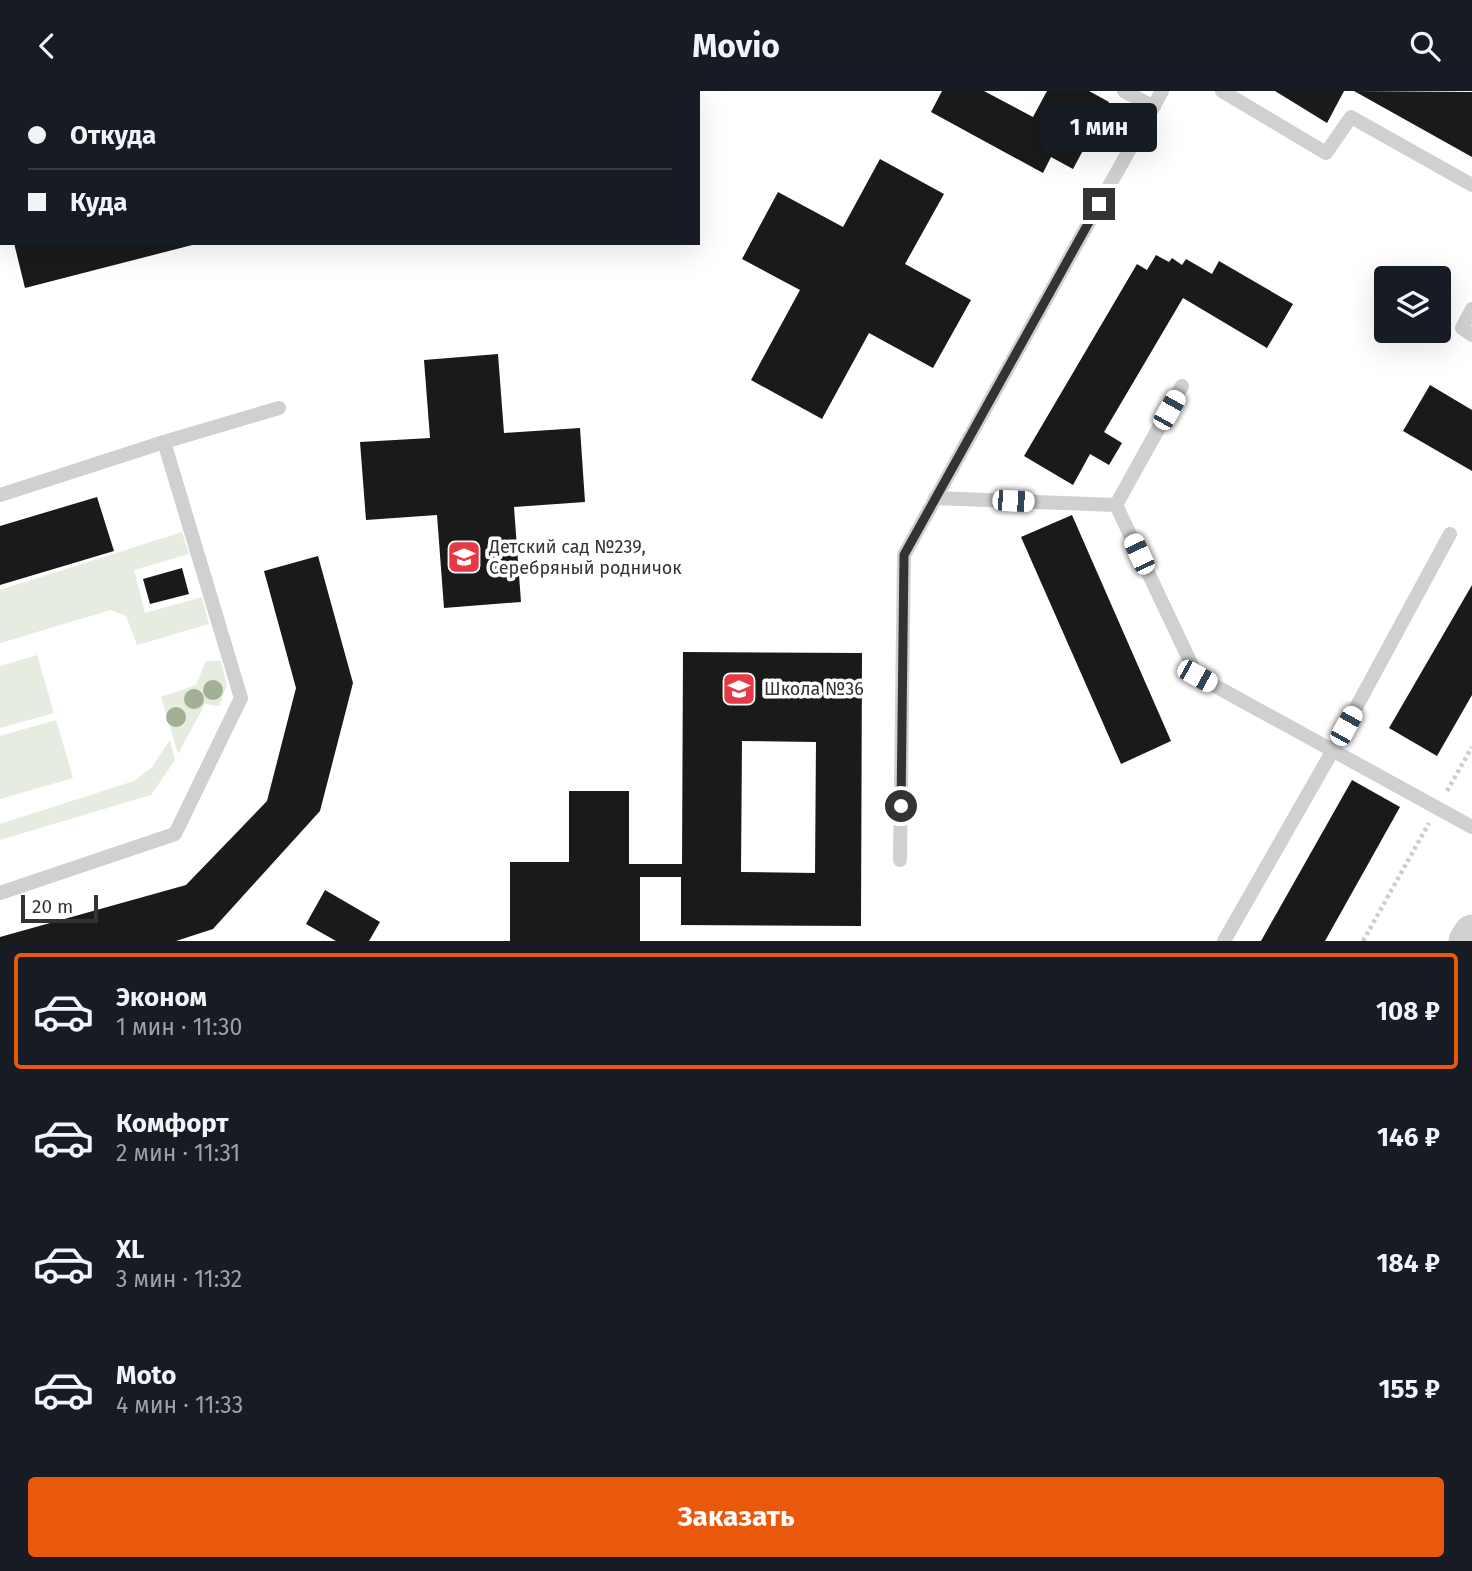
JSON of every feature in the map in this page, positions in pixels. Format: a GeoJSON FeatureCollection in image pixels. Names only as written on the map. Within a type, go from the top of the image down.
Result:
{"type":"FeatureCollection","features":[{"type":"Feature","properties":{"kind":"street"},"geometry":{"type":"LineString","coordinates":[[1467,941],[1472,933]]}},
{"type":"Feature","properties":{"kind":"lane"},"geometry":{"type":"LineString","coordinates":[[1124,91],[1154,107]]}},
{"type":"Feature","properties":{"kind":"lane"},"geometry":{"type":"LineString","coordinates":[[900,860],[904,555],[1163,91]]}},
{"type":"Feature","properties":{"kind":"lane"},"geometry":{"type":"LineString","coordinates":[[1222,91],[1326,153],[1350,117],[1472,185]]}},
{"type":"Feature","properties":{"kind":"lane"},"geometry":{"type":"LineString","coordinates":[[1472,309],[1462,328],[1472,335]]}},
{"type":"Feature","properties":{"kind":"lane"},"geometry":{"type":"LineString","coordinates":[[1116,505],[1182,386]]}},
{"type":"Feature","properties":{"kind":"lane"},"geometry":{"type":"LineString","coordinates":[[0,495],[279,408]]}},
{"type":"Feature","properties":{"kind":"lane"},"geometry":{"type":"LineString","coordinates":[[0,893],[175,834],[241,698],[164,442]]}},
{"type":"Feature","properties":{"kind":"lane"},"geometry":{"type":"LineString","coordinates":[[935,498],[1116,505]]}},
{"type":"Feature","properties":{"kind":"lane"},"geometry":{"type":"LineString","coordinates":[[1116,505],[1197,676],[1472,827]]}},
{"type":"Feature","properties":{"kind":"lane"},"geometry":{"type":"LineString","coordinates":[[1224,941],[1333,750],[1450,534]]}},
{"type":"Feature","properties":{"kind":"path"},"geometry":{"type":"LineString","coordinates":[[1363,941],[1472,747]]}},
{"type":"Feature","properties":{"kind":"shaded area"},"geometry":{"type":"Polygon","coordinates":[[[182,532],[189,554],[134,570],[145,613],[202,597],[209,624],[137,645],[126,616],[110,610],[0,643],[0,590],[182,532]]]}},
{"type":"Feature","properties":{"kind":"shaded area"},"geometry":{"type":"Polygon","coordinates":[[[37,655],[54,713],[0,728],[0,666],[37,655]]]}},
{"type":"Feature","properties":{"kind":"shaded area"},"geometry":{"type":"Polygon","coordinates":[[[206,661],[221,661],[227,685],[219,706],[205,704],[178,754],[161,697],[196,685],[206,661]]]}},
{"type":"Feature","properties":{"kind":"shaded area"},"geometry":{"type":"Polygon","coordinates":[[[56,720],[73,778],[0,799],[0,736],[56,720]]]}},
{"type":"Feature","properties":{"kind":"shaded area"},"geometry":{"type":"Polygon","coordinates":[[[170,740],[175,760],[151,795],[0,840],[0,824],[134,781],[152,767],[170,740]]]}},
{"type":"Feature","properties":{"kind":"building"},"geometry":{"type":"Polygon","coordinates":[[[942,91],[984,91],[1033,117],[1047,91],[1089,91],[1109,102],[1073,169],[1051,157],[1043,173],[931,112],[942,91]]]}},
{"type":"Feature","properties":{"kind":"building"},"geometry":{"type":"Polygon","coordinates":[[[1275,91],[1344,91],[1327,123],[1275,91]]]}},
{"type":"Feature","properties":{"kind":"building"},"geometry":{"type":"Polygon","coordinates":[[[1354,91],[1472,92],[1472,157],[1354,91]]]}},
{"type":"Feature","properties":{"kind":"building"},"geometry":{"type":"Polygon","coordinates":[[[880,159],[944,194],[905,264],[971,300],[933,368],[869,333],[822,419],[751,380],[800,290],[742,259],[778,192],[843,227],[880,159]]]}},
{"type":"Feature","properties":{"kind":"building"},"geometry":{"type":"Polygon","coordinates":[[[14,245],[192,245],[25,288],[14,245]]]}},
{"type":"Feature","properties":{"kind":"building"},"geometry":{"type":"Polygon","coordinates":[[[1156,255],[1169,262],[1172,258],[1182,265],[1186,259],[1212,274],[1219,261],[1293,304],[1267,348],[1183,298],[1104,432],[1122,443],[1109,465],[1090,454],[1073,485],[1024,456],[1137,264],[1147,270],[1156,255]]]}},
{"type":"Feature","properties":{"kind":"building"},"geometry":{"type":"Polygon","coordinates":[[[498,354],[504,433],[580,428],[585,502],[514,507],[521,602],[444,608],[437,515],[366,520],[360,442],[430,438],[424,360],[498,354]]]}},
{"type":"Feature","properties":{"kind":"building"},"geometry":{"type":"Polygon","coordinates":[[[1430,385],[1472,410],[1472,471],[1403,431],[1430,385]]]}},
{"type":"Feature","properties":{"kind":"building"},"geometry":{"type":"Polygon","coordinates":[[[97,497],[114,551],[0,585],[0,526],[97,497]]]}},
{"type":"Feature","properties":{"kind":"building"},"geometry":{"type":"Polygon","coordinates":[[[1072,515],[1171,741],[1121,764],[1021,537],[1072,515]]]}},
{"type":"Feature","properties":{"kind":"building"},"geometry":{"type":"Polygon","coordinates":[[[318,556],[353,683],[320,811],[213,929],[176,941],[0,941],[0,937],[186,885],[267,801],[296,688],[264,571],[318,556]]]}},
{"type":"Feature","properties":{"kind":"building"},"geometry":{"type":"Polygon","coordinates":[[[182,568],[189,594],[150,604],[143,579],[182,568]]]}},
{"type":"Feature","properties":{"kind":"building"},"geometry":{"type":"Polygon","coordinates":[[[1472,585],[1472,695],[1437,756],[1389,728],[1472,585]]]}},
{"type":"Feature","properties":{"kind":"building"},"geometry":{"type":"Polygon","coordinates":[[[683,652],[862,653],[861,926],[681,925],[681,877],[640,877],[640,941],[510,941],[510,862],[569,862],[569,791],[629,791],[629,864],[682,864],[683,652]],[[742,741],[741,872],[815,873],[816,742],[742,741]]]}},
{"type":"Feature","properties":{"kind":"building"},"geometry":{"type":"Polygon","coordinates":[[[1352,780],[1400,807],[1325,941],[1261,941],[1352,780]]]}},
{"type":"Feature","properties":{"kind":"building"},"geometry":{"type":"Polygon","coordinates":[[[325,890],[380,922],[369,941],[336,941],[306,924],[325,890]]]}},
{"type":"Feature","properties":{"kind":"place","name":"Детский сад №239, Серебряный родничок"},"geometry":{"type":"Point","coordinates":[464,557]}},
{"type":"Feature","properties":{"kind":"place","name":"Школа №36"},"geometry":{"type":"Point","coordinates":[739,689]}},
{"type":"Feature","properties":{"kind":"route"},"geometry":{"type":"LineString","coordinates":[[901,806],[904,555],[1099,204]]}}]}
